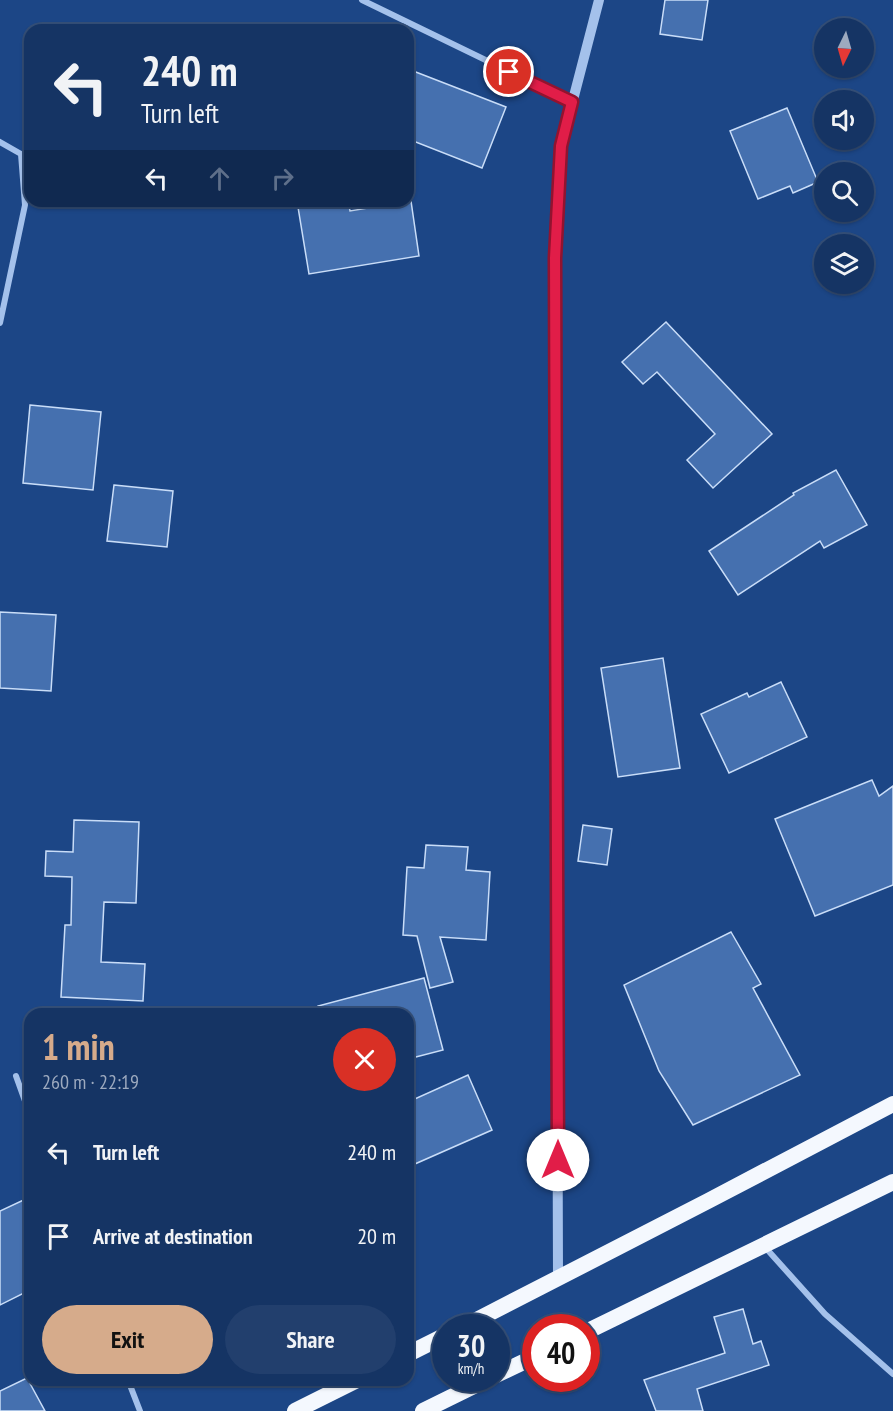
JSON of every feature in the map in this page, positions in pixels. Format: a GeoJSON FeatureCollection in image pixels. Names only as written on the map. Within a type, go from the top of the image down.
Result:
{"type":"FeatureCollection","features":[{"type":"Feature","properties":{"kind":"highway"},"geometry":{"type":"LineString","coordinates":[[488,1314],[893,1104]]}},
{"type":"Feature","properties":{"kind":"highway"},"geometry":{"type":"LineString","coordinates":[[600,1325],[893,1182]]}},
{"type":"Feature","properties":{"kind":"highway"},"geometry":{"type":"LineString","coordinates":[[414,1351],[432,1342]]}},
{"type":"Feature","properties":{"kind":"highway"},"geometry":{"type":"LineString","coordinates":[[295,1411],[345,1386]]}},
{"type":"Feature","properties":{"kind":"highway"},"geometry":{"type":"LineString","coordinates":[[423,1411],[462,1392]]}},
{"type":"Feature","properties":{"kind":"street"},"geometry":{"type":"LineString","coordinates":[[362,0],[411,24]]}},
{"type":"Feature","properties":{"kind":"street"},"geometry":{"type":"LineString","coordinates":[[558,1278],[555,258],[561,146],[599,0]]}},
{"type":"Feature","properties":{"kind":"street"},"geometry":{"type":"LineString","coordinates":[[414,25],[572,102]]}},
{"type":"Feature","properties":{"kind":"street"},"geometry":{"type":"LineString","coordinates":[[0,142],[21,154],[24,192]]}},
{"type":"Feature","properties":{"kind":"street"},"geometry":{"type":"LineString","coordinates":[[0,323],[24,207]]}},
{"type":"Feature","properties":{"kind":"street"},"geometry":{"type":"LineString","coordinates":[[16,1076],[24,1098]]}},
{"type":"Feature","properties":{"kind":"street"},"geometry":{"type":"LineString","coordinates":[[763,1246],[825,1314],[893,1374]]}},
{"type":"Feature","properties":{"kind":"street"},"geometry":{"type":"LineString","coordinates":[[130,1386],[140,1411]]}},
{"type":"Feature","properties":{"kind":"building"},"geometry":{"type":"Polygon","coordinates":[[[665,0],[708,0],[702,40],[660,34],[665,0]]]}},
{"type":"Feature","properties":{"kind":"building"},"geometry":{"type":"Polygon","coordinates":[[[414,71],[506,107],[482,168],[414,141],[414,71]]]}},
{"type":"Feature","properties":{"kind":"building"},"geometry":{"type":"Polygon","coordinates":[[[787,108],[814,172],[814,184],[793,193],[790,186],[758,199],[730,131],[787,108]]]}},
{"type":"Feature","properties":{"kind":"building"},"geometry":{"type":"Polygon","coordinates":[[[298,207],[349,207],[350,211],[374,207],[412,207],[419,256],[309,274],[298,207]]]}},
{"type":"Feature","properties":{"kind":"building"},"geometry":{"type":"Polygon","coordinates":[[[666,322],[772,434],[713,488],[687,460],[715,434],[657,372],[643,384],[622,362],[666,322]]]}},
{"type":"Feature","properties":{"kind":"building"},"geometry":{"type":"Polygon","coordinates":[[[30,405],[101,412],[93,490],[23,483],[30,405]]]}},
{"type":"Feature","properties":{"kind":"building"},"geometry":{"type":"Polygon","coordinates":[[[836,470],[867,525],[824,548],[820,541],[738,595],[709,551],[794,495],[793,493],[836,470]]]}},
{"type":"Feature","properties":{"kind":"building"},"geometry":{"type":"Polygon","coordinates":[[[114,485],[173,491],[167,547],[107,541],[114,485]]]}},
{"type":"Feature","properties":{"kind":"building"},"geometry":{"type":"Polygon","coordinates":[[[0,612],[56,615],[51,691],[0,688],[0,612]]]}},
{"type":"Feature","properties":{"kind":"building"},"geometry":{"type":"Polygon","coordinates":[[[663,658],[680,768],[618,777],[601,668],[663,658]]]}},
{"type":"Feature","properties":{"kind":"building"},"geometry":{"type":"Polygon","coordinates":[[[781,682],[807,737],[729,773],[701,714],[747,693],[749,697],[781,682]]]}},
{"type":"Feature","properties":{"kind":"building"},"geometry":{"type":"Polygon","coordinates":[[[872,780],[879,796],[893,786],[893,885],[815,916],[775,819],[872,780]]]}},
{"type":"Feature","properties":{"kind":"building"},"geometry":{"type":"Polygon","coordinates":[[[74,820],[139,822],[136,903],[104,902],[101,962],[145,964],[143,1001],[61,997],[65,925],[71,925],[72,877],[45,876],[46,851],[73,852],[74,820]]]}},
{"type":"Feature","properties":{"kind":"building"},"geometry":{"type":"Polygon","coordinates":[[[583,825],[612,829],[607,865],[578,861],[583,825]]]}},
{"type":"Feature","properties":{"kind":"building"},"geometry":{"type":"Polygon","coordinates":[[[426,845],[468,847],[466,870],[490,872],[486,940],[440,937],[453,982],[430,988],[417,936],[403,935],[407,867],[424,868],[426,845]]]}},
{"type":"Feature","properties":{"kind":"building"},"geometry":{"type":"Polygon","coordinates":[[[731,932],[761,984],[753,988],[800,1075],[693,1125],[659,1071],[624,985],[731,932]]]}},
{"type":"Feature","properties":{"kind":"building"},"geometry":{"type":"Polygon","coordinates":[[[424,978],[443,1050],[414,1057],[414,1008],[318,1008],[318,1006],[424,978]]]}},
{"type":"Feature","properties":{"kind":"building"},"geometry":{"type":"Polygon","coordinates":[[[468,1075],[492,1130],[414,1164],[414,1099],[468,1075]]]}},
{"type":"Feature","properties":{"kind":"building"},"geometry":{"type":"Polygon","coordinates":[[[24,1200],[24,1293],[0,1305],[0,1211],[24,1200]]]}},
{"type":"Feature","properties":{"kind":"building"},"geometry":{"type":"Polygon","coordinates":[[[743,1309],[753,1344],[761,1341],[769,1365],[697,1389],[703,1411],[656,1411],[644,1380],[725,1353],[714,1317],[743,1309]]]}},
{"type":"Feature","properties":{"kind":"building"},"geometry":{"type":"Polygon","coordinates":[[[24,1379],[24,1386],[31,1386],[45,1411],[0,1411],[0,1391],[24,1379]]]}},
{"type":"Feature","properties":{"kind":"route"},"geometry":{"type":"LineString","coordinates":[[509,72],[572,102],[561,146],[555,258],[558,1160]]}}]}
